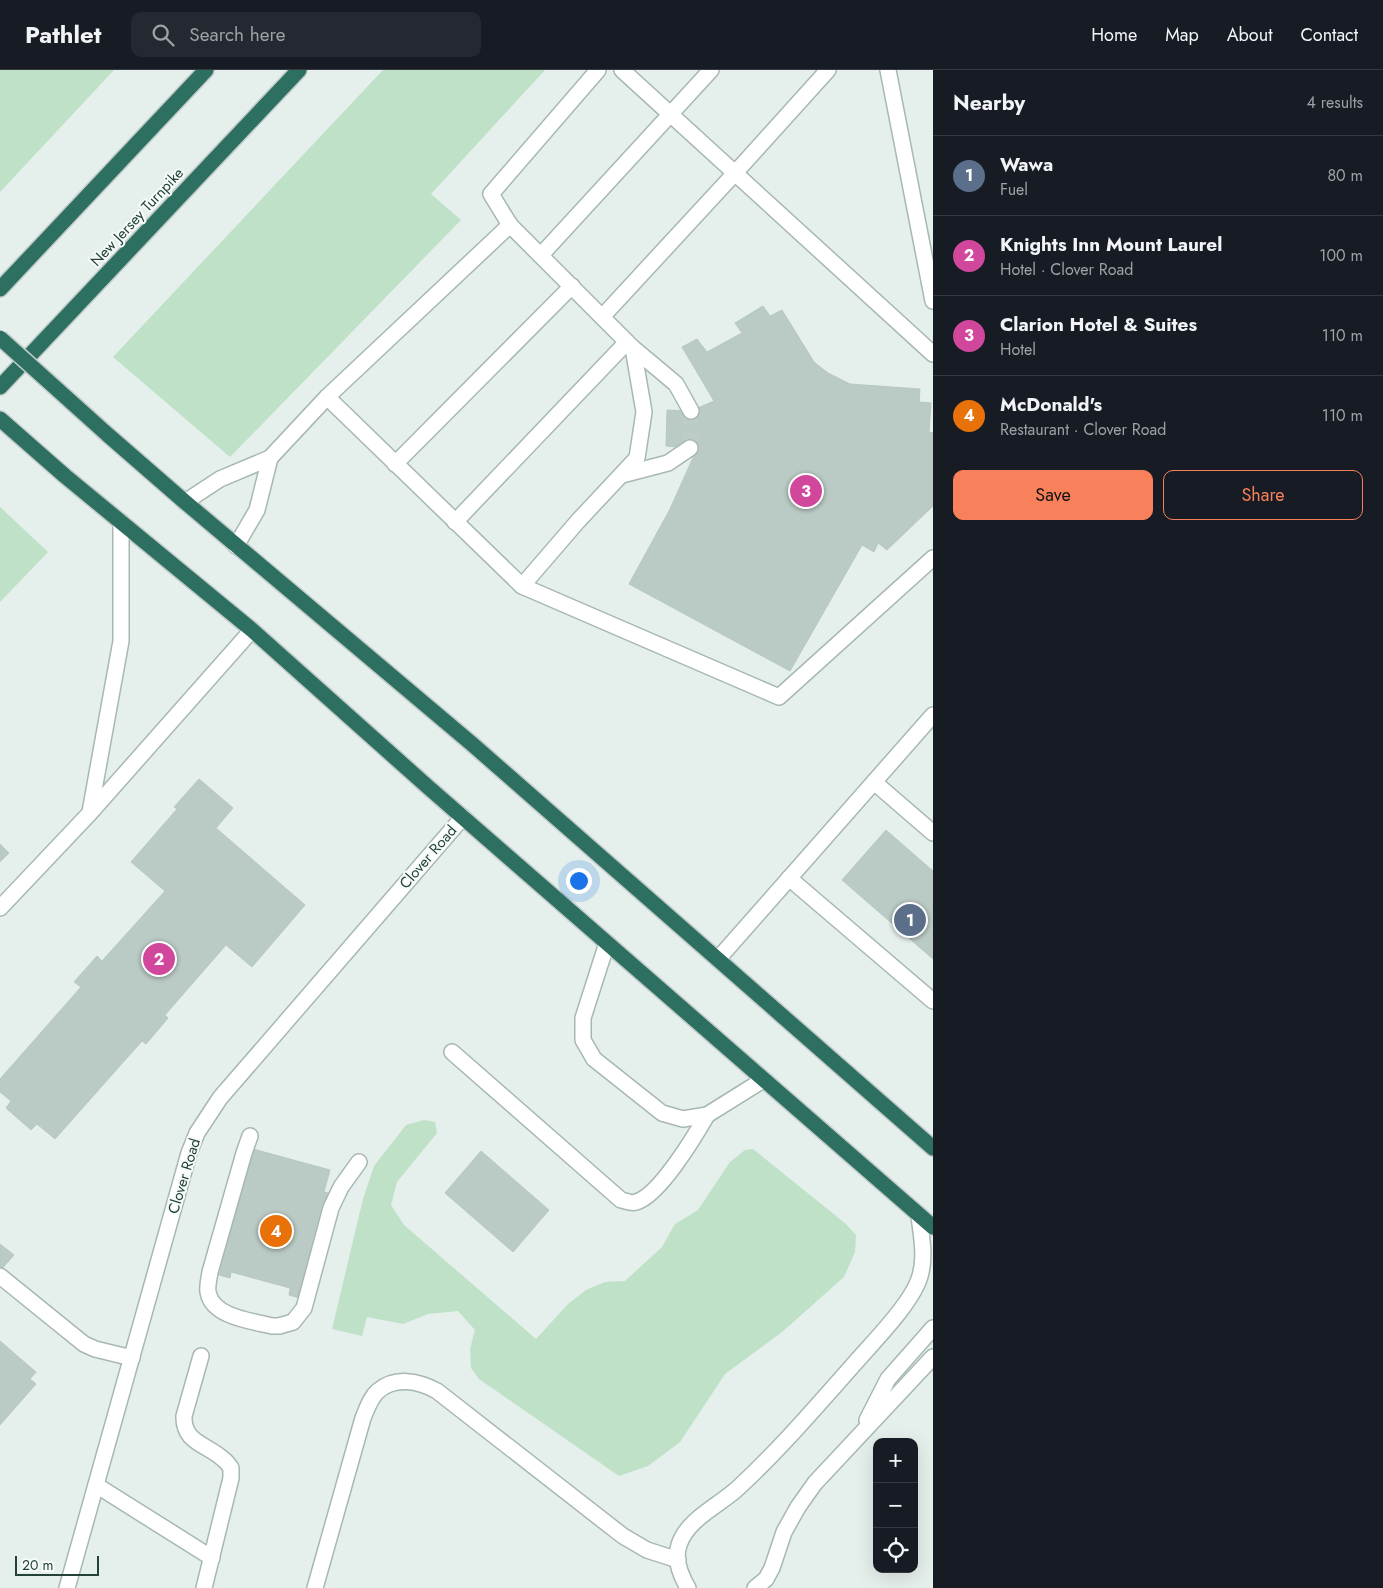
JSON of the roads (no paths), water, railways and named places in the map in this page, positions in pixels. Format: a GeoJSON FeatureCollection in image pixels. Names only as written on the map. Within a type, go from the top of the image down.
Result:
{"type":"FeatureCollection","features":[{"type":"Feature","properties":{"kind":"highway"},"geometry":{"type":"LineString","coordinates":[[0,289],[206,70]]}},
{"type":"Feature","properties":{"kind":"highway","name":"New Jersey Turnpike"},"geometry":{"type":"LineString","coordinates":[[0,387],[299,70]]}},
{"type":"Feature","properties":{"kind":"highway"},"geometry":{"type":"LineString","coordinates":[[0,338],[236,546],[472,744],[933,1148]]}},
{"type":"Feature","properties":{"kind":"highway"},"geometry":{"type":"LineString","coordinates":[[0,419],[65,476],[252,630],[763,1080],[933,1227]]}},
{"type":"Feature","properties":{"kind":"street"},"geometry":{"type":"LineString","coordinates":[[598,70],[491,194],[510,225],[630,345],[676,384],[691,411]]}},
{"type":"Feature","properties":{"kind":"street"},"geometry":{"type":"LineString","coordinates":[[622,70],[933,354]]}},
{"type":"Feature","properties":{"kind":"street"},"geometry":{"type":"LineString","coordinates":[[541,255],[710,70]]}},
{"type":"Feature","properties":{"kind":"street"},"geometry":{"type":"LineString","coordinates":[[602,317],[735,174],[828,70]]}},
{"type":"Feature","properties":{"kind":"street"},"geometry":{"type":"LineString","coordinates":[[888,70],[933,301]]}},
{"type":"Feature","properties":{"kind":"street"},"geometry":{"type":"LineString","coordinates":[[185,502],[220,479],[270,458],[327,397],[510,225]]}},
{"type":"Feature","properties":{"kind":"street"},"geometry":{"type":"LineString","coordinates":[[395,464],[572,286]]}},
{"type":"Feature","properties":{"kind":"street"},"geometry":{"type":"LineString","coordinates":[[522,586],[578,521],[637,458],[644,412],[630,345]]}},
{"type":"Feature","properties":{"kind":"street"},"geometry":{"type":"LineString","coordinates":[[455,522],[630,345]]}},
{"type":"Feature","properties":{"kind":"street"},"geometry":{"type":"LineString","coordinates":[[327,397],[522,586],[778,697],[933,558]]}},
{"type":"Feature","properties":{"kind":"street"},"geometry":{"type":"LineString","coordinates":[[620,476],[668,463],[690,448]]}},
{"type":"Feature","properties":{"kind":"street"},"geometry":{"type":"LineString","coordinates":[[236,546],[257,510],[270,458]]}},
{"type":"Feature","properties":{"kind":"street"},"geometry":{"type":"LineString","coordinates":[[90,813],[121,641],[121,522]]}},
{"type":"Feature","properties":{"kind":"street"},"geometry":{"type":"LineString","coordinates":[[0,908],[90,813],[252,630]]}},
{"type":"Feature","properties":{"kind":"street"},"geometry":{"type":"LineString","coordinates":[[718,959],[933,715]]}},
{"type":"Feature","properties":{"kind":"street"},"geometry":{"type":"LineString","coordinates":[[874,782],[933,833]]}},
{"type":"Feature","properties":{"kind":"street","name":"Clover Road"},"geometry":{"type":"LineString","coordinates":[[67,1588],[189,1153],[206,1119],[220,1098],[463,817]]}},
{"type":"Feature","properties":{"kind":"street"},"geometry":{"type":"LineString","coordinates":[[789,878],[933,1001]]}},
{"type":"Feature","properties":{"kind":"street"},"geometry":{"type":"LineString","coordinates":[[607,943],[584,1018],[584,1040],[594,1058],[662,1113],[683,1119],[707,1115],[763,1080]]}},
{"type":"Feature","properties":{"kind":"street"},"geometry":{"type":"LineString","coordinates":[[452,1052],[621,1200],[635,1203],[649,1196],[689,1147],[707,1115]]}},
{"type":"Feature","properties":{"kind":"street"},"geometry":{"type":"LineString","coordinates":[[250,1136],[210,1272],[208,1292],[210,1299],[220,1311],[272,1326],[292,1322],[304,1308],[331,1208],[341,1187],[359,1162]]}},
{"type":"Feature","properties":{"kind":"street"},"geometry":{"type":"LineString","coordinates":[[688,1588],[680,1574],[678,1546],[695,1522],[727,1498],[782,1444],[890,1324],[915,1289],[923,1262],[919,1215]]}},
{"type":"Feature","properties":{"kind":"street"},"geometry":{"type":"LineString","coordinates":[[0,1276],[84,1344],[95,1349],[132,1358]]}},
{"type":"Feature","properties":{"kind":"street"},"geometry":{"type":"LineString","coordinates":[[858,1437],[888,1379],[933,1328]]}},
{"type":"Feature","properties":{"kind":"street"},"geometry":{"type":"LineString","coordinates":[[200,1356],[184,1416],[184,1426],[190,1437],[223,1458],[232,1468],[204,1588]]}},
{"type":"Feature","properties":{"kind":"street"},"geometry":{"type":"LineString","coordinates":[[755,1588],[766,1579],[772,1568],[784,1532],[798,1507],[815,1483],[933,1357]]}},
{"type":"Feature","properties":{"kind":"street"},"geometry":{"type":"LineString","coordinates":[[315,1588],[362,1418],[370,1401],[379,1391],[391,1384],[404,1381],[417,1382],[437,1391],[623,1536],[647,1550],[678,1560]]}},
{"type":"Feature","properties":{"kind":"street"},"geometry":{"type":"LineString","coordinates":[[96,1485],[212,1558]]}},
{"type":"Feature","properties":{"kind":"tunnel"},"geometry":{"type":"LineString","coordinates":[[690,448],[691,411]]}},
{"type":"Feature","properties":{"kind":"place","name":"Clarion Hotel & Suites"},"geometry":{"type":"Point","coordinates":[806,491]}},
{"type":"Feature","properties":{"kind":"place","name":"Wawa"},"geometry":{"type":"Point","coordinates":[910,920]}},
{"type":"Feature","properties":{"kind":"place","name":"Knights Inn Mount Laurel"},"geometry":{"type":"Point","coordinates":[159,959]}},
{"type":"Feature","properties":{"kind":"place","name":"McDonald's"},"geometry":{"type":"Point","coordinates":[276,1231]}}]}
